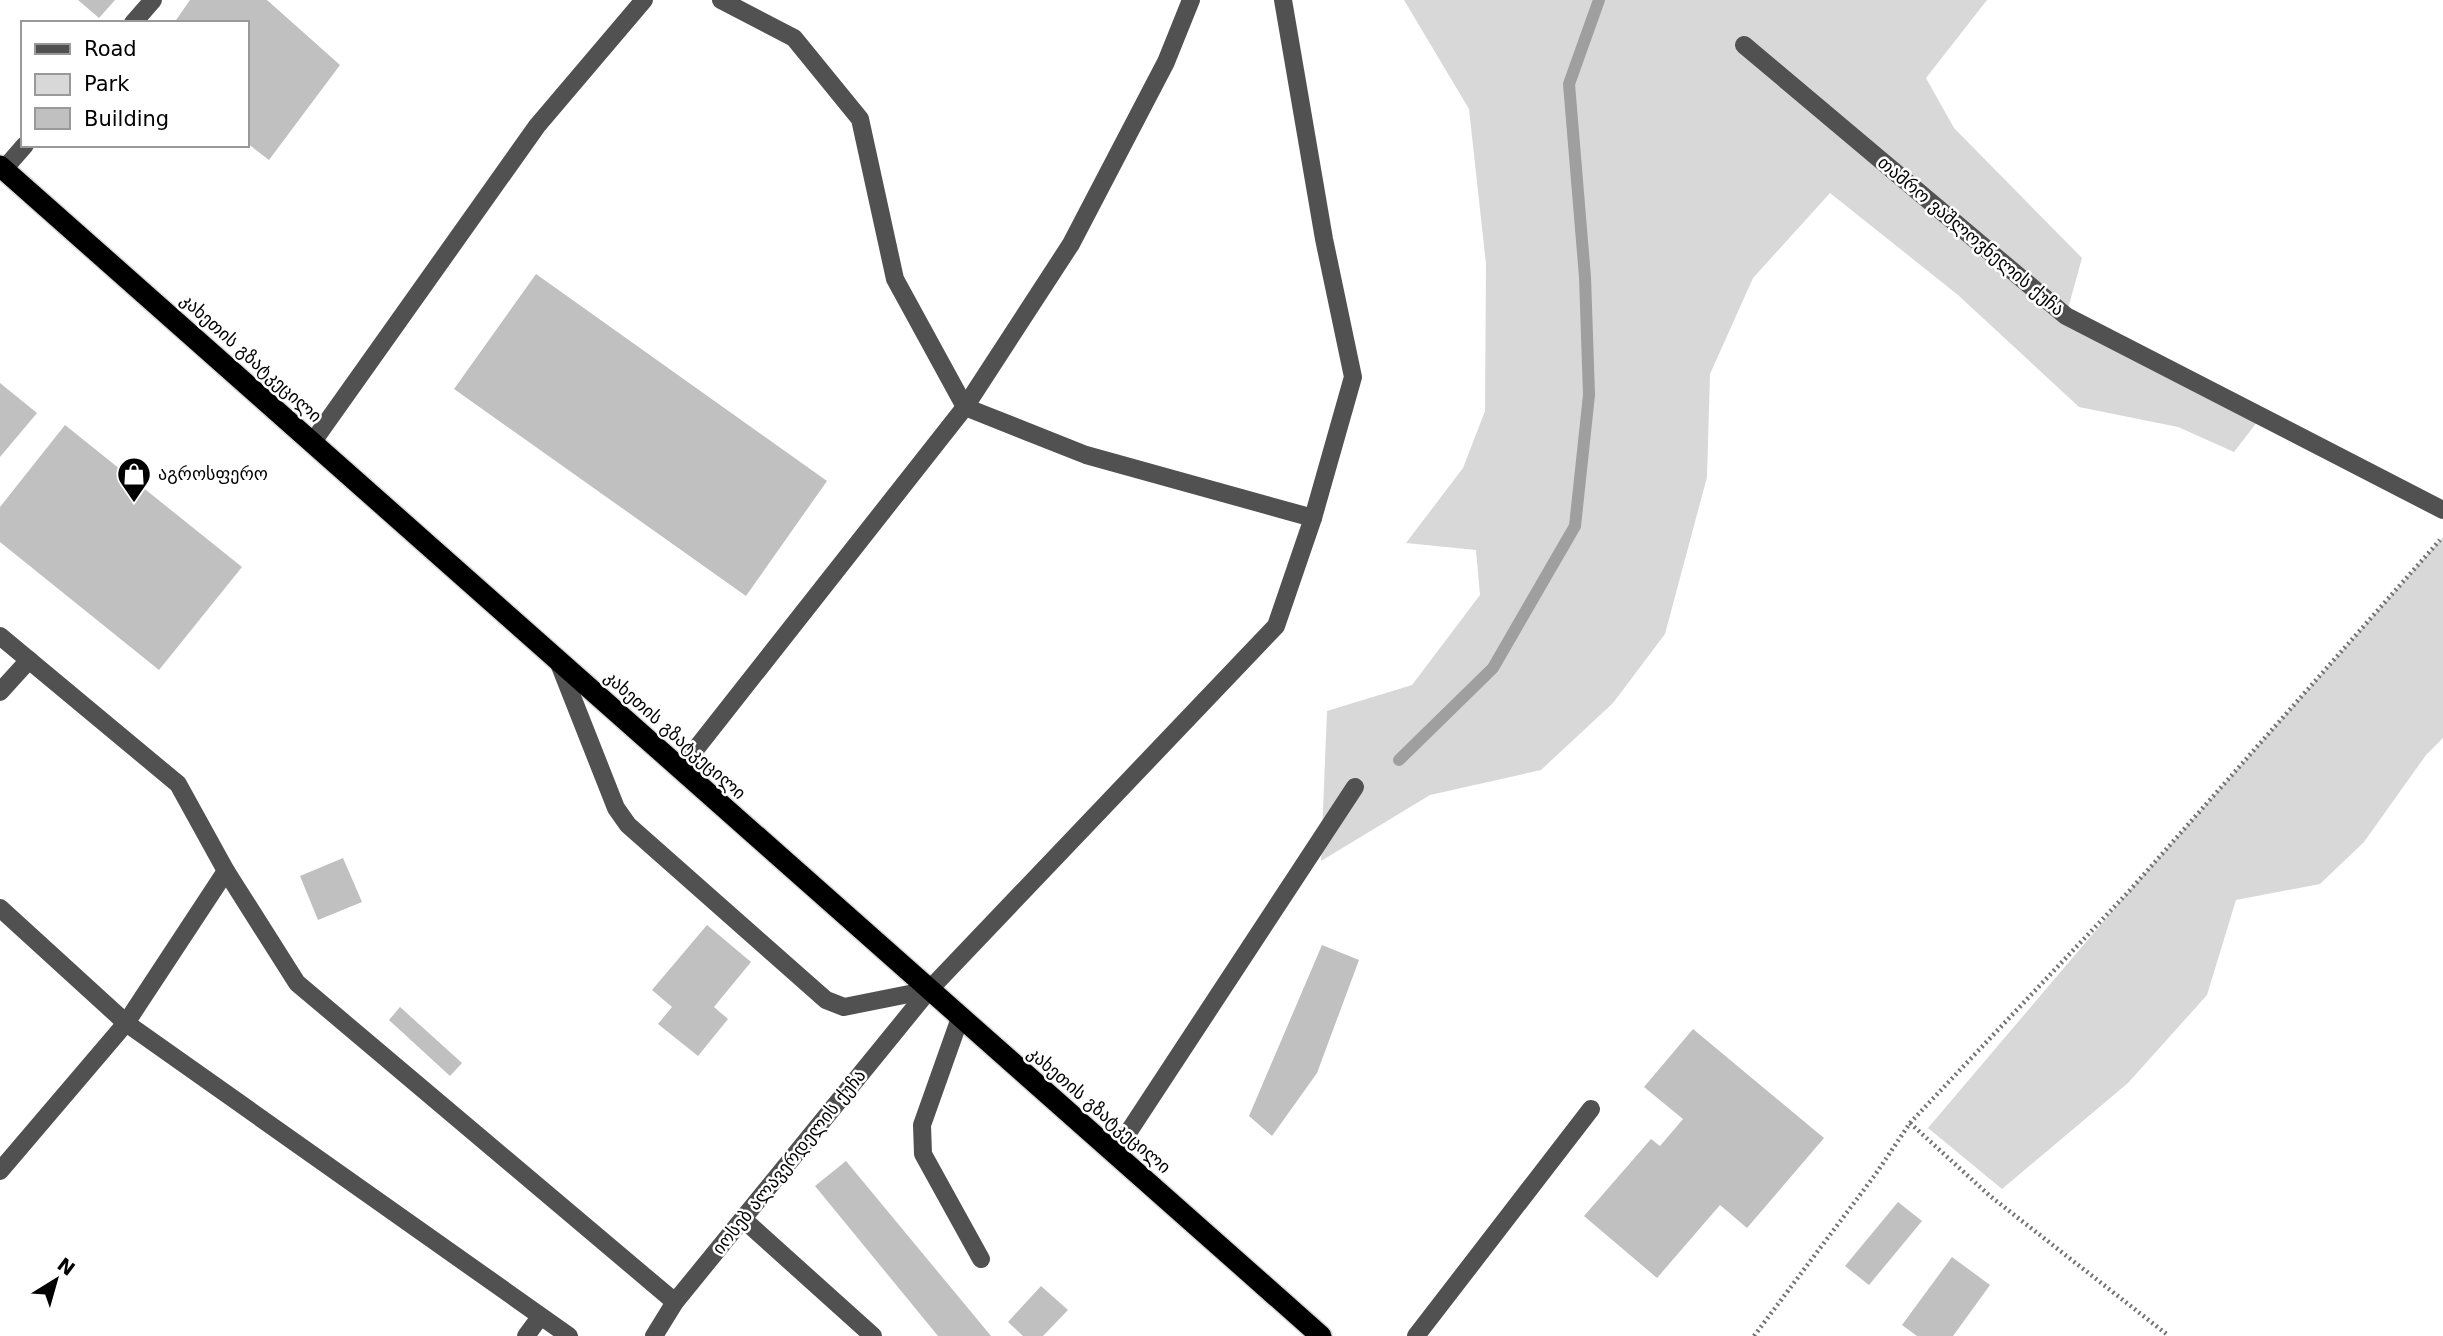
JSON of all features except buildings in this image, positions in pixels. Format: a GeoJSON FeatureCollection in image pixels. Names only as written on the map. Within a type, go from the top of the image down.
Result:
{"type":"FeatureCollection","features":[{"type":"Feature","properties":{"kind":"highway","name":"კახეთის გზატკეცილი"},"geometry":{"type":"LineString","coordinates":[[2,168],[1321,1336]]}},
{"type":"Feature","properties":{"kind":"street"},"geometry":{"type":"LineString","coordinates":[[135,21],[153,0]]}},
{"type":"Feature","properties":{"kind":"street"},"geometry":{"type":"LineString","coordinates":[[312,443],[537,126],[644,0]]}},
{"type":"Feature","properties":{"kind":"street"},"geometry":{"type":"LineString","coordinates":[[721,0],[794,38],[860,119],[895,279],[965,407],[1086,455],[1313,518]]}},
{"type":"Feature","properties":{"kind":"street"},"geometry":{"type":"LineString","coordinates":[[680,769],[965,407],[1071,244],[1167,61],[1191,0]]}},
{"type":"Feature","properties":{"kind":"street","name":"იოსებ ალავერდელის ქუჩა"},"geometry":{"type":"LineString","coordinates":[[654,1336],[675,1302],[929,990],[1276,626],[1313,518],[1353,377],[1324,239],[1283,0]]}},
{"type":"Feature","properties":{"kind":"street","name":"თამრო ვაშლოვნელის ქუჩა"},"geometry":{"type":"LineString","coordinates":[[1744,45],[2066,316],[2443,510]]}},
{"type":"Feature","properties":{"kind":"street"},"geometry":{"type":"LineString","coordinates":[[2,168],[23,147]]}},
{"type":"Feature","properties":{"kind":"street"},"geometry":{"type":"LineString","coordinates":[[0,636],[178,784],[226,872],[297,983],[675,1302]]}},
{"type":"Feature","properties":{"kind":"street"},"geometry":{"type":"LineString","coordinates":[[0,692],[29,660]]}},
{"type":"Feature","properties":{"kind":"street"},"geometry":{"type":"LineString","coordinates":[[558,661],[616,808],[638,834],[826,1000],[844,1007],[929,990]]}},
{"type":"Feature","properties":{"kind":"street"},"geometry":{"type":"LineString","coordinates":[[1114,1154],[1355,786]]}},
{"type":"Feature","properties":{"kind":"street"},"geometry":{"type":"LineString","coordinates":[[0,1171],[126,1023],[226,872]]}},
{"type":"Feature","properties":{"kind":"street"},"geometry":{"type":"LineString","coordinates":[[0,908],[126,1023],[569,1336]]}},
{"type":"Feature","properties":{"kind":"street"},"geometry":{"type":"LineString","coordinates":[[960,1018],[922,1125],[923,1154],[981,1259]]}},
{"type":"Feature","properties":{"kind":"street"},"geometry":{"type":"LineString","coordinates":[[1416,1336],[1591,1109]]}},
{"type":"Feature","properties":{"kind":"street"},"geometry":{"type":"LineString","coordinates":[[743,1219],[873,1336]]}},
{"type":"Feature","properties":{"kind":"street"},"geometry":{"type":"LineString","coordinates":[[526,1336],[540,1317]]}},
{"type":"Feature","properties":{"kind":"path"},"geometry":{"type":"LineString","coordinates":[[1754,1336],[1910,1124],[2131,889],[2443,537]]}},
{"type":"Feature","properties":{"kind":"path"},"geometry":{"type":"LineString","coordinates":[[1910,1124],[1990,1196],[2169,1336]]}},
{"type":"Feature","properties":{"kind":"green space"},"geometry":{"type":"Polygon","coordinates":[[[1404,0],[1987,0],[1926,78],[1954,128],[2082,258],[2066,316],[2261,417],[2234,452],[2178,427],[2079,407],[1958,295],[1830,193],[1753,278],[1710,374],[1707,477],[1665,634],[1613,703],[1541,770],[1430,795],[1321,861],[1327,711],[1412,685],[1480,595],[1476,550],[1406,543],[1463,468],[1485,411],[1486,264],[1469,109],[1404,0]]]}},
{"type":"Feature","properties":{"kind":"green space"},"geometry":{"type":"Polygon","coordinates":[[[2443,537],[2443,738],[2426,755],[2364,842],[2320,884],[2236,900],[2207,995],[2128,1083],[2002,1189],[1928,1128],[2131,889],[2443,537]]]}},
{"type":"Feature","properties":{"kind":"waterway"},"geometry":{"type":"LineString","coordinates":[[1399,760],[1493,668],[1575,526],[1589,395],[1585,277],[1569,84],[1599,0]]}},
{"type":"Feature","properties":{"kind":"place","name":"აგროსფერო"},"geometry":{"type":"Point","coordinates":[134,504]}}]}
